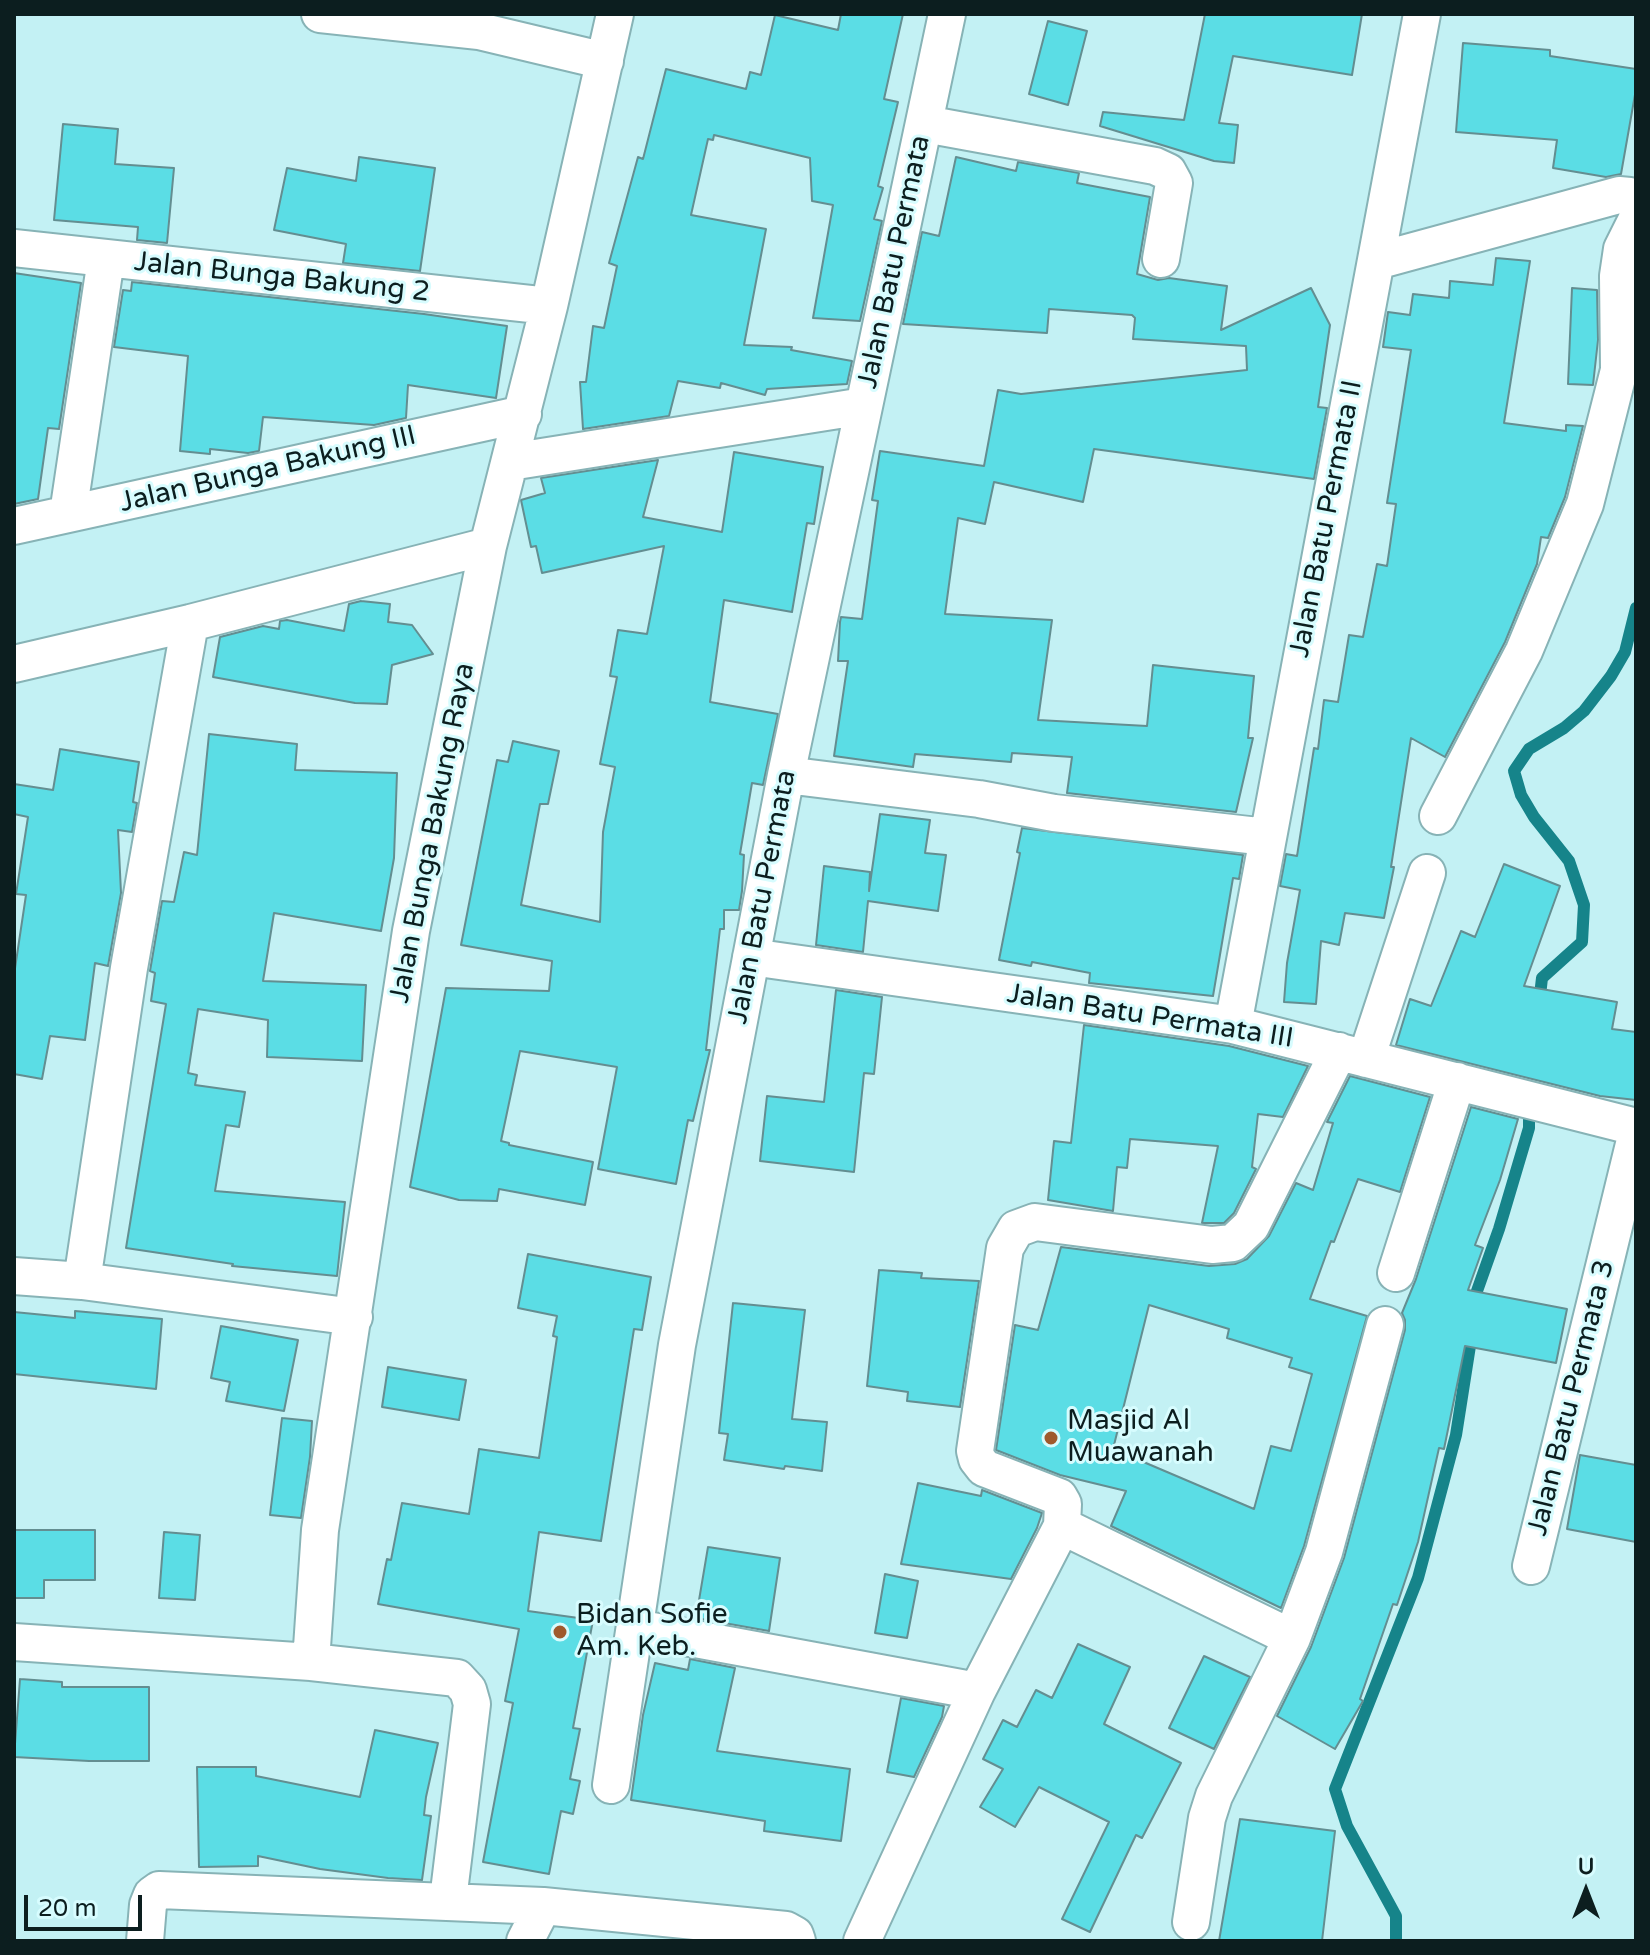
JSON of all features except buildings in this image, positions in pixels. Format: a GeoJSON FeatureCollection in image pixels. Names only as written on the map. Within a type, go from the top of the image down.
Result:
{"type":"FeatureCollection","features":[{"type":"Feature","properties":{"kind":"street"},"geometry":{"type":"LineString","coordinates":[[320,14],[479,31],[605,61]]}},
{"type":"Feature","properties":{"kind":"street","name":"Jalan Bunga Bakung Raya"},"geometry":{"type":"LineString","coordinates":[[311,1662],[320,1530],[411,931],[488,546],[549,306],[615,14]]}},
{"type":"Feature","properties":{"kind":"street","name":"Jalan Batu Permata"},"geometry":{"type":"LineString","coordinates":[[611,1785],[677,1345],[786,775],[947,14]]}},
{"type":"Feature","properties":{"kind":"street","name":"Jalan Batu Permata II"},"geometry":{"type":"LineString","coordinates":[[1233,1025],[1422,14]]}},
{"type":"Feature","properties":{"kind":"street"},"geometry":{"type":"LineString","coordinates":[[925,124],[1155,166],[1168,172],[1174,183],[1161,259]]}},
{"type":"Feature","properties":{"kind":"street"},"geometry":{"type":"LineString","coordinates":[[1377,261],[1619,195],[1636,200]]}},
{"type":"Feature","properties":{"kind":"street"},"geometry":{"type":"LineString","coordinates":[[1438,816],[1524,651],[1585,504],[1619,370],[1618,276],[1622,249],[1636,221]]}},
{"type":"Feature","properties":{"kind":"street","name":"Jalan Bunga Bakung 2"},"geometry":{"type":"LineString","coordinates":[[14,248],[549,306]]}},
{"type":"Feature","properties":{"kind":"street"},"geometry":{"type":"LineString","coordinates":[[68,514],[106,259]]}},
{"type":"Feature","properties":{"kind":"street"},"geometry":{"type":"LineString","coordinates":[[510,462],[864,406]]}},
{"type":"Feature","properties":{"kind":"street","name":"Jalan Bunga Bakung III"},"geometry":{"type":"LineString","coordinates":[[14,526],[523,414]]}},
{"type":"Feature","properties":{"kind":"street"},"geometry":{"type":"LineString","coordinates":[[14,664],[190,623],[488,546]]}},
{"type":"Feature","properties":{"kind":"street"},"geometry":{"type":"LineString","coordinates":[[82,1281],[129,968],[190,623]]}},
{"type":"Feature","properties":{"kind":"street"},"geometry":{"type":"LineString","coordinates":[[786,775],[979,799],[1054,813],[1267,837]]}},
{"type":"Feature","properties":{"kind":"street"},"geometry":{"type":"LineString","coordinates":[[862,1941],[977,1691],[1062,1526],[1063,1504],[1059,1497],[984,1468],[975,1451],[1005,1248],[1016,1229],[1035,1222],[1212,1245],[1233,1243],[1251,1226],[1352,1055],[1427,873]]}},
{"type":"Feature","properties":{"kind":"street","name":"Jalan Batu Permata III"},"geometry":{"type":"LineString","coordinates":[[751,957],[1233,1025],[1636,1127]]}},
{"type":"Feature","properties":{"kind":"street"},"geometry":{"type":"LineString","coordinates":[[1396,1273],[1457,1081]]}},
{"type":"Feature","properties":{"kind":"street","name":"Jalan Batu Permata 3"},"geometry":{"type":"LineString","coordinates":[[1531,1566],[1636,1136]]}},
{"type":"Feature","properties":{"kind":"street"},"geometry":{"type":"LineString","coordinates":[[14,1276],[82,1281],[354,1317]]}},
{"type":"Feature","properties":{"kind":"street"},"geometry":{"type":"LineString","coordinates":[[1191,1922],[1207,1818],[1214,1796],[1292,1638],[1324,1552],[1385,1325]]}},
{"type":"Feature","properties":{"kind":"street"},"geometry":{"type":"LineString","coordinates":[[1062,1526],[1292,1638]]}},
{"type":"Feature","properties":{"kind":"street"},"geometry":{"type":"LineString","coordinates":[[636,1628],[977,1691]]}},
{"type":"Feature","properties":{"kind":"street"},"geometry":{"type":"LineString","coordinates":[[14,1642],[311,1662],[457,1678],[468,1690],[472,1704],[448,1900]]}},
{"type":"Feature","properties":{"kind":"street"},"geometry":{"type":"LineString","coordinates":[[145,1941],[148,1905],[152,1895],[159,1890],[543,1906],[786,1930],[795,1935],[797,1941]]}},
{"type":"Feature","properties":{"kind":"street"},"geometry":{"type":"LineString","coordinates":[[525,1941],[543,1906]]}},
{"type":"Feature","properties":{"kind":"waterway"},"geometry":{"type":"LineString","coordinates":[[1539,1004],[1542,978],[1582,942],[1584,905],[1569,861],[1534,817],[1521,795],[1514,771],[1529,749],[1564,728],[1584,711],[1611,676],[1625,652],[1636,608]]}},
{"type":"Feature","properties":{"kind":"waterway"},"geometry":{"type":"LineString","coordinates":[[1475,1307],[1477,1291],[1529,1128],[1529,1118]]}},
{"type":"Feature","properties":{"kind":"waterway"},"geometry":{"type":"LineString","coordinates":[[1396,1941],[1396,1916],[1347,1826],[1335,1789],[1418,1578],[1456,1435],[1472,1333]]}},
{"type":"Feature","properties":{"kind":"place","name":"Masjid Al Muawanah"},"geometry":{"type":"Point","coordinates":[1051,1438]}},
{"type":"Feature","properties":{"kind":"place","name":"Bidan Sofie Am. Keb."},"geometry":{"type":"Point","coordinates":[560,1632]}}]}
